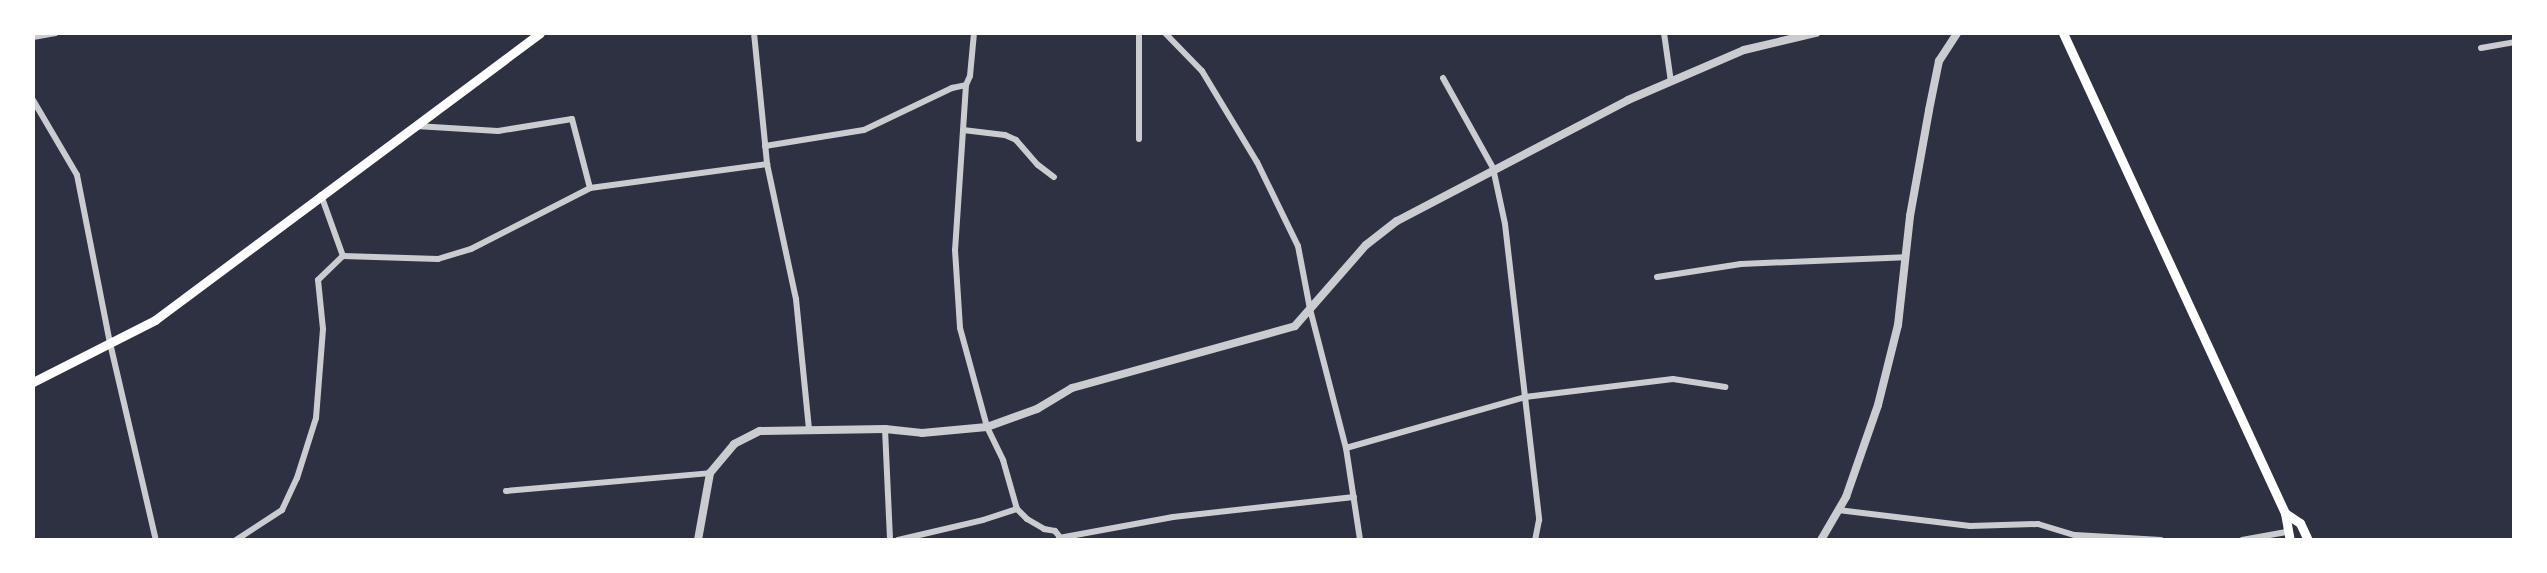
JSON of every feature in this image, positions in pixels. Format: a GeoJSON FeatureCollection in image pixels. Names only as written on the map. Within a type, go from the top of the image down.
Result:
{"type":"FeatureCollection","features":[{"type":"Feature","properties":{"kind":"main road"},"geometry":{"type":"LineString","coordinates":[[33,382],[155,320],[540,33]]}},
{"type":"Feature","properties":{"kind":"main road"},"geometry":{"type":"LineString","coordinates":[[2063,33],[2273,486],[2285,513],[2288,536]]}},
{"type":"Feature","properties":{"kind":"main road"},"geometry":{"type":"LineString","coordinates":[[2285,513],[2300,523],[2308,540]]}},
{"type":"Feature","properties":{"kind":"street"},"geometry":{"type":"LineString","coordinates":[[33,37],[55,33]]}},
{"type":"Feature","properties":{"kind":"street"},"geometry":{"type":"LineString","coordinates":[[754,33],[767,163],[796,299],[809,430]]}},
{"type":"Feature","properties":{"kind":"street"},"geometry":{"type":"LineString","coordinates":[[974,33],[970,76],[965,85],[955,250],[960,328],[987,427],[1003,460],[1017,509],[1044,529],[1055,531],[1059,538],[1173,517],[1354,497]]}},
{"type":"Feature","properties":{"kind":"street"},"geometry":{"type":"LineString","coordinates":[[1139,33],[1139,139]]}},
{"type":"Feature","properties":{"kind":"street"},"geometry":{"type":"LineString","coordinates":[[1165,33],[1202,71],[1257,162],[1298,246],[1310,309],[1346,448],[1360,540]]}},
{"type":"Feature","properties":{"kind":"street"},"geometry":{"type":"LineString","coordinates":[[1664,33],[1671,82]]}},
{"type":"Feature","properties":{"kind":"street"},"geometry":{"type":"LineString","coordinates":[[698,540],[710,473],[734,444],[760,431],[885,429],[922,433],[987,427],[1037,409],[1072,387],[1295,326],[1366,245],[1397,221],[1493,169],[1671,82],[1744,50],[1816,33]]}},
{"type":"Feature","properties":{"kind":"street"},"geometry":{"type":"LineString","coordinates":[[1821,540],[1846,497],[1878,405],[1898,325],[1905,257],[1939,61],[1957,33]]}},
{"type":"Feature","properties":{"kind":"street"},"geometry":{"type":"LineString","coordinates":[[2481,48],[2514,42]]}},
{"type":"Feature","properties":{"kind":"street"},"geometry":{"type":"LineString","coordinates":[[1443,78],[1493,169],[1505,224],[1539,520],[1535,540]]}},
{"type":"Feature","properties":{"kind":"street"},"geometry":{"type":"LineString","coordinates":[[765,146],[864,130],[952,88],[965,85]]}},
{"type":"Feature","properties":{"kind":"street"},"geometry":{"type":"LineString","coordinates":[[33,100],[76,175],[110,343],[156,540]]}},
{"type":"Feature","properties":{"kind":"street"},"geometry":{"type":"LineString","coordinates":[[414,126],[498,131],[561,118],[572,119],[590,188]]}},
{"type":"Feature","properties":{"kind":"street"},"geometry":{"type":"LineString","coordinates":[[962,130],[1005,135],[1016,140],[1038,165],[1054,177]]}},
{"type":"Feature","properties":{"kind":"street"},"geometry":{"type":"LineString","coordinates":[[236,540],[282,510],[297,478],[316,418],[323,329],[318,279],[343,256],[438,259],[471,248],[590,188],[767,163]]}},
{"type":"Feature","properties":{"kind":"street"},"geometry":{"type":"LineString","coordinates":[[321,194],[343,256]]}},
{"type":"Feature","properties":{"kind":"street"},"geometry":{"type":"LineString","coordinates":[[1657,277],[1741,264],[1905,257]]}},
{"type":"Feature","properties":{"kind":"street"},"geometry":{"type":"LineString","coordinates":[[1346,448],[1525,397],[1673,379],[1725,387]]}},
{"type":"Feature","properties":{"kind":"street"},"geometry":{"type":"LineString","coordinates":[[885,429],[890,540]]}},
{"type":"Feature","properties":{"kind":"street"},"geometry":{"type":"LineString","coordinates":[[506,491],[710,473]]}},
{"type":"Feature","properties":{"kind":"street"},"geometry":{"type":"LineString","coordinates":[[898,540],[984,520],[1017,509]]}},
{"type":"Feature","properties":{"kind":"street"},"geometry":{"type":"LineString","coordinates":[[1838,510],[1970,526],[2038,524],[2076,535],[2161,540]]}},
{"type":"Feature","properties":{"kind":"street"},"geometry":{"type":"LineString","coordinates":[[2242,540],[2288,536]]}}]}
